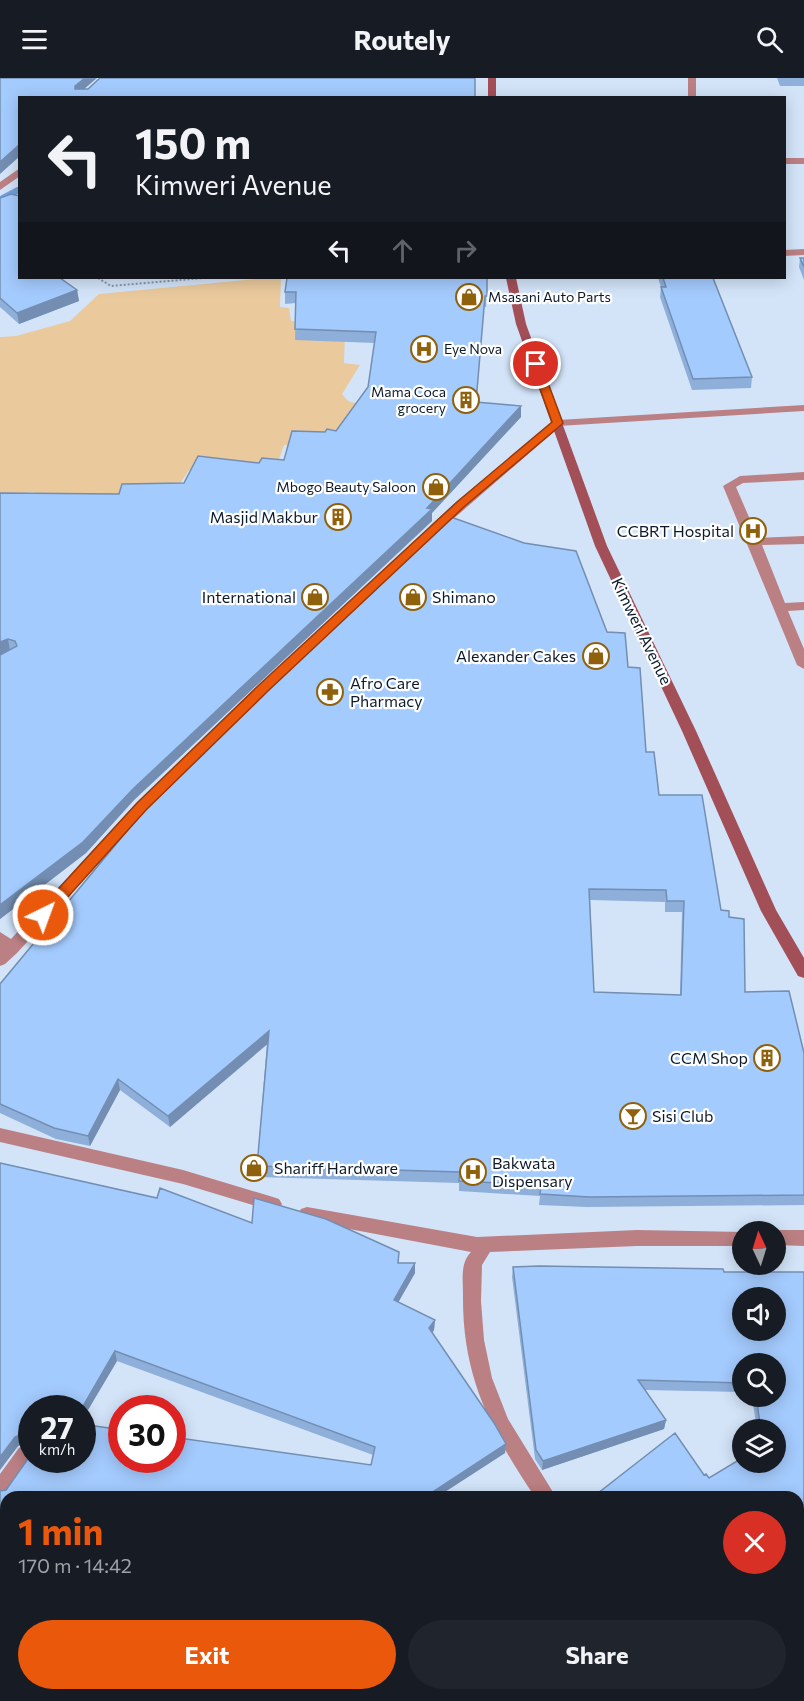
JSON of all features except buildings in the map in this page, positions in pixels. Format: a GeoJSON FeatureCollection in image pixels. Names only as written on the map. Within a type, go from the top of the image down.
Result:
{"type":"FeatureCollection","features":[{"type":"Feature","properties":{"kind":"street"},"geometry":{"type":"LineString","coordinates":[[492,78],[492,96]]}},
{"type":"Feature","properties":{"kind":"street"},"geometry":{"type":"LineString","coordinates":[[692,78],[692,96]]}},
{"type":"Feature","properties":{"kind":"street"},"geometry":{"type":"LineString","coordinates":[[786,161],[804,161]]}},
{"type":"Feature","properties":{"kind":"street"},"geometry":{"type":"LineString","coordinates":[[0,188],[18,173]]}},
{"type":"Feature","properties":{"kind":"street"},"geometry":{"type":"LineString","coordinates":[[786,253],[804,252]]}},
{"type":"Feature","properties":{"kind":"street","name":"Kimweri Avenue"},"geometry":{"type":"LineString","coordinates":[[511,279],[521,324],[601,546],[689,731],[769,911],[804,972]]}},
{"type":"Feature","properties":{"kind":"street"},"geometry":{"type":"LineString","coordinates":[[428,536],[461,504],[558,423],[804,408]]}},
{"type":"Feature","properties":{"kind":"street"},"geometry":{"type":"LineString","coordinates":[[804,476],[740,480],[729,486],[782,607],[804,665]]}},
{"type":"Feature","properties":{"kind":"street"},"geometry":{"type":"LineString","coordinates":[[754,542],[804,540]]}},
{"type":"Feature","properties":{"kind":"street"},"geometry":{"type":"LineString","coordinates":[[782,607],[804,606]]}},
{"type":"Feature","properties":{"kind":"street"},"geometry":{"type":"LineString","coordinates":[[199,751],[334,623]]}},
{"type":"Feature","properties":{"kind":"street"},"geometry":{"type":"LineString","coordinates":[[0,960],[158,791]]}},
{"type":"Feature","properties":{"kind":"street"},"geometry":{"type":"LineString","coordinates":[[0,938],[12,948]]}},
{"type":"Feature","properties":{"kind":"street"},"geometry":{"type":"LineString","coordinates":[[0,1135],[183,1177],[319,1218],[477,1245],[637,1238],[732,1238]]}},
{"type":"Feature","properties":{"kind":"street"},"geometry":{"type":"LineString","coordinates":[[786,1238],[804,1238]]}},
{"type":"Feature","properties":{"kind":"street"},"geometry":{"type":"LineString","coordinates":[[477,1245],[482,1253],[473,1262],[471,1303],[478,1359],[495,1413],[516,1454],[542,1491]]}},
{"type":"Feature","properties":{"kind":"street"},"geometry":{"type":"LineString","coordinates":[[0,1490],[18,1466]]}},
{"type":"Feature","properties":{"kind":"path"},"geometry":{"type":"LineString","coordinates":[[100,279],[111,286],[192,279]]}},
{"type":"Feature","properties":{"kind":"shaded area"},"geometry":{"type":"Polygon","coordinates":[[[256,279],[281,279],[280,307],[289,308],[291,321],[306,321],[345,331],[344,363],[360,365],[342,394],[348,401],[477,435],[314,447],[284,445],[279,459],[245,477],[189,470],[172,496],[37,508],[34,492],[0,495],[0,337],[16,336],[70,321],[99,294],[256,279]]]}},
{"type":"Feature","properties":{"kind":"waterway"},"geometry":{"type":"LineString","coordinates":[[0,199],[18,190]]}},
{"type":"Feature","properties":{"kind":"place","name":"Msasani Auto Parts"},"geometry":{"type":"Point","coordinates":[469,297]}},
{"type":"Feature","properties":{"kind":"place","name":"Eye Nova"},"geometry":{"type":"Point","coordinates":[424,349]}},
{"type":"Feature","properties":{"kind":"place","name":"Mama Coca grocery"},"geometry":{"type":"Point","coordinates":[466,400]}},
{"type":"Feature","properties":{"kind":"place","name":"Mbogo Beauty Saloon"},"geometry":{"type":"Point","coordinates":[436,487]}},
{"type":"Feature","properties":{"kind":"place","name":"Masjid Makbur"},"geometry":{"type":"Point","coordinates":[338,517]}},
{"type":"Feature","properties":{"kind":"place","name":"CCBRT Hospital"},"geometry":{"type":"Point","coordinates":[753,531]}},
{"type":"Feature","properties":{"kind":"place","name":"International"},"geometry":{"type":"Point","coordinates":[315,597]}},
{"type":"Feature","properties":{"kind":"place","name":"Shimano"},"geometry":{"type":"Point","coordinates":[413,597]}},
{"type":"Feature","properties":{"kind":"place","name":"Alexander Cakes"},"geometry":{"type":"Point","coordinates":[596,656]}},
{"type":"Feature","properties":{"kind":"place","name":"Afro Care Pharmacy"},"geometry":{"type":"Point","coordinates":[330,692]}},
{"type":"Feature","properties":{"kind":"place","name":"CCM Shop"},"geometry":{"type":"Point","coordinates":[767,1058]}},
{"type":"Feature","properties":{"kind":"place","name":"Sisi Club"},"geometry":{"type":"Point","coordinates":[633,1116]}},
{"type":"Feature","properties":{"kind":"place","name":"Shariff Hardware"},"geometry":{"type":"Point","coordinates":[254,1168]}},
{"type":"Feature","properties":{"kind":"place","name":"Bakwata Dispensary"},"geometry":{"type":"Point","coordinates":[473,1172]}},
{"type":"Feature","properties":{"kind":"route"},"geometry":{"type":"LineString","coordinates":[[43,915],[141,807],[265,687],[461,504],[558,423],[536,364]]}}]}
